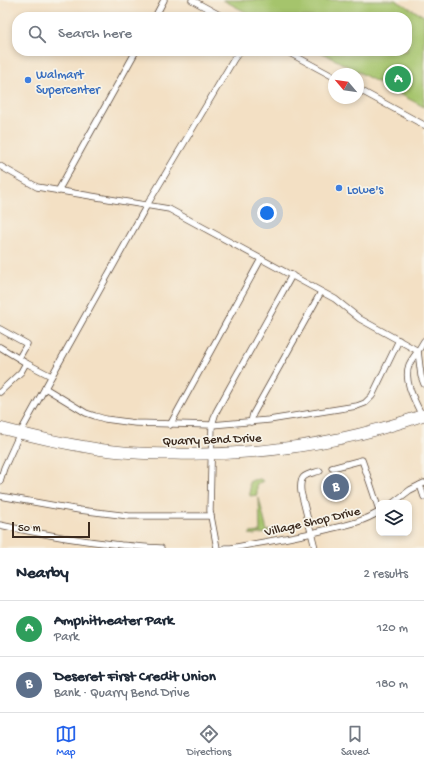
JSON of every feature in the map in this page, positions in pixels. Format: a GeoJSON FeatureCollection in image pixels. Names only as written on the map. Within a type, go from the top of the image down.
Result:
{"type":"FeatureCollection","features":[{"type":"Feature","properties":{"kind":"street","name":"Quarry Bend Drive"},"geometry":{"type":"LineString","coordinates":[[0,428],[38,438],[93,448],[146,454],[212,455],[256,452],[309,444],[355,435],[423,417]]}},
{"type":"Feature","properties":{"kind":"lane"},"geometry":{"type":"LineString","coordinates":[[158,12],[164,0]]}},
{"type":"Feature","properties":{"kind":"lane"},"geometry":{"type":"LineString","coordinates":[[192,0],[214,12]]}},
{"type":"Feature","properties":{"kind":"lane"},"geometry":{"type":"LineString","coordinates":[[58,190],[133,56]]}},
{"type":"Feature","properties":{"kind":"lane"},"geometry":{"type":"LineString","coordinates":[[0,481],[4,468],[20,433],[51,376],[147,205],[236,56]]}},
{"type":"Feature","properties":{"kind":"lane"},"geometry":{"type":"LineString","coordinates":[[295,56],[328,74]]}},
{"type":"Feature","properties":{"kind":"lane"},"geometry":{"type":"LineString","coordinates":[[364,93],[424,125]]}},
{"type":"Feature","properties":{"kind":"lane"},"geometry":{"type":"LineString","coordinates":[[0,166],[37,187],[169,208],[340,302],[360,319],[418,351]]}},
{"type":"Feature","properties":{"kind":"lane"},"geometry":{"type":"LineString","coordinates":[[170,425],[261,259]]}},
{"type":"Feature","properties":{"kind":"lane"},"geometry":{"type":"LineString","coordinates":[[217,548],[211,516],[212,425],[216,412],[292,276]]}},
{"type":"Feature","properties":{"kind":"lane"},"geometry":{"type":"LineString","coordinates":[[250,422],[253,414],[321,292]]}},
{"type":"Feature","properties":{"kind":"lane"},"geometry":{"type":"LineString","coordinates":[[0,329],[27,344],[19,358]]}},
{"type":"Feature","properties":{"kind":"lane"},"geometry":{"type":"LineString","coordinates":[[45,388],[86,413],[135,423],[212,425],[269,420],[357,406],[365,403],[372,396],[399,340]]}},
{"type":"Feature","properties":{"kind":"lane"},"geometry":{"type":"LineString","coordinates":[[423,417],[411,392],[408,376],[409,365],[424,341]]}},
{"type":"Feature","properties":{"kind":"lane"},"geometry":{"type":"LineString","coordinates":[[0,347],[51,376]]}},
{"type":"Feature","properties":{"kind":"lane"},"geometry":{"type":"LineString","coordinates":[[418,351],[421,376],[424,384]]}},
{"type":"Feature","properties":{"kind":"lane"},"geometry":{"type":"LineString","coordinates":[[0,392],[21,372],[26,363]]}},
{"type":"Feature","properties":{"kind":"lane"},"geometry":{"type":"LineString","coordinates":[[332,468],[362,460],[376,502]]}},
{"type":"Feature","properties":{"kind":"lane"},"geometry":{"type":"LineString","coordinates":[[315,548],[300,485],[303,476],[320,470]]}},
{"type":"Feature","properties":{"kind":"lane"},"geometry":{"type":"LineString","coordinates":[[397,500],[410,490],[422,484],[424,498]]}},
{"type":"Feature","properties":{"kind":"lane"},"geometry":{"type":"LineString","coordinates":[[0,496],[78,510],[129,516],[211,516]]}},
{"type":"Feature","properties":{"kind":"lane","name":"Village Shop Drive"},"geometry":{"type":"LineString","coordinates":[[225,548],[312,533],[360,522],[376,514]]}},
{"type":"Feature","properties":{"kind":"lane"},"geometry":{"type":"LineString","coordinates":[[0,525],[41,534],[91,542],[161,548]]}},
{"type":"Feature","properties":{"kind":"green space"},"geometry":{"type":"Polygon","coordinates":[[[223,0],[395,0],[424,16],[424,107],[364,75],[364,68],[351,68],[328,56],[412,56],[412,12],[246,12],[223,0]]]}},
{"type":"Feature","properties":{"kind":"green space"},"geometry":{"type":"Polygon","coordinates":[[[260,479],[263,481],[257,484],[257,495],[250,496],[249,482],[260,479]]]}},
{"type":"Feature","properties":{"kind":"green space"},"geometry":{"type":"Polygon","coordinates":[[[259,498],[267,531],[276,529],[277,531],[254,535],[249,534],[260,532],[259,498]]]}},
{"type":"Feature","properties":{"kind":"place","name":"Amphitheater Park"},"geometry":{"type":"Point","coordinates":[398,79]}},
{"type":"Feature","properties":{"kind":"place","name":"Walmart Supercenter"},"geometry":{"type":"Point","coordinates":[28,80]}},
{"type":"Feature","properties":{"kind":"place","name":"Lowe's"},"geometry":{"type":"Point","coordinates":[339,188]}},
{"type":"Feature","properties":{"kind":"place","name":"Deseret First Credit Union"},"geometry":{"type":"Point","coordinates":[336,487]}}]}
